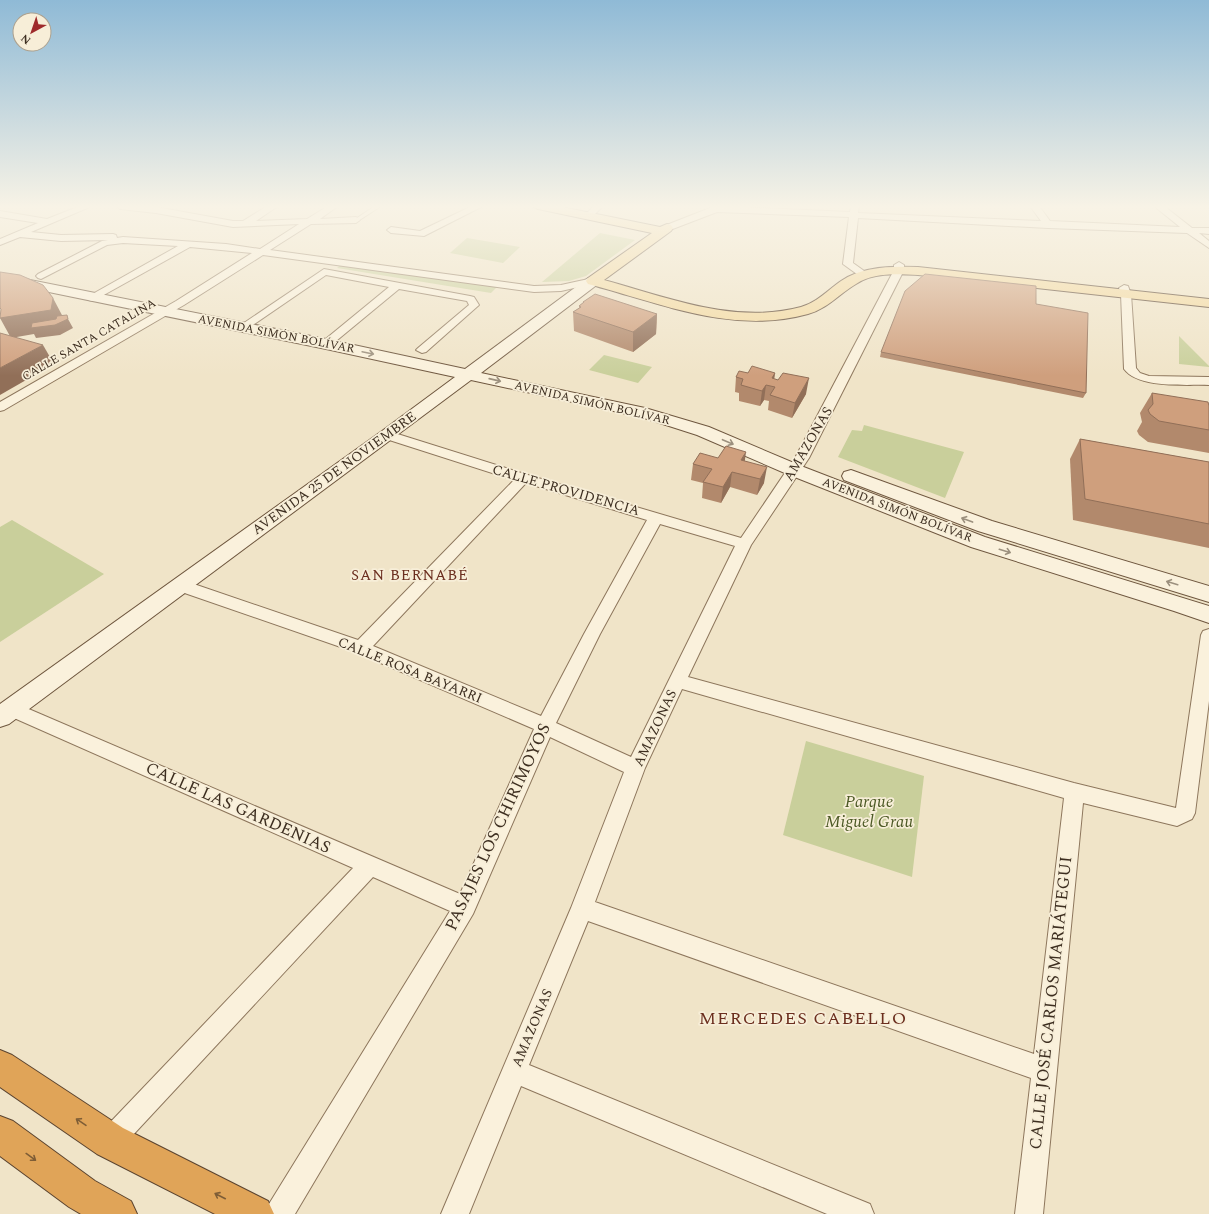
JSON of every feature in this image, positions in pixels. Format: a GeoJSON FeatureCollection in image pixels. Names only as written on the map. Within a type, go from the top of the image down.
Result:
{"type":"FeatureCollection","features":[{"type":"Feature","properties":{"kind":"highway"},"geometry":{"type":"LineString","coordinates":[[0,1068],[110,1141],[255,1214]]}},
{"type":"Feature","properties":{"kind":"highway"},"geometry":{"type":"LineString","coordinates":[[0,1134],[82,1194],[118,1214]]}},
{"type":"Feature","properties":{"kind":"main road","name":"AVENIDA 25 DE NOVIEMBRE"},"geometry":{"type":"LineString","coordinates":[[5,713],[179,585],[388,435],[619,263]]}},
{"type":"Feature","properties":{"kind":"main road","name":"AVENIDA SIMÓN BOLÍVAR"},"geometry":{"type":"LineString","coordinates":[[0,267],[45,280],[93,298],[164,312],[250,323],[332,339],[469,374],[645,413],[703,431],[798,464],[982,534],[1209,615]]}},
{"type":"Feature","properties":{"kind":"main road"},"geometry":{"type":"LineString","coordinates":[[609,270],[618,278],[634,285],[701,305],[726,310],[749,311],[772,309],[796,304],[812,297],[844,274],[899,268],[1125,291],[1209,297]]}},
{"type":"Feature","properties":{"kind":"main road"},"geometry":{"type":"LineString","coordinates":[[593,281],[697,311],[728,317],[752,318],[778,317],[805,311],[824,302],[860,273]]}},
{"type":"Feature","properties":{"kind":"main road","name":"AVENIDA SIMÓN BOLÍVAR"},"geometry":{"type":"LineString","coordinates":[[0,278],[45,280],[109,289],[180,303],[250,323]]}},
{"type":"Feature","properties":{"kind":"main road"},"geometry":{"type":"LineString","coordinates":[[1125,291],[1209,303]]}},
{"type":"Feature","properties":{"kind":"main road","name":"AVENIDA SIMÓN BOLÍVAR"},"geometry":{"type":"LineString","coordinates":[[332,339],[422,350],[485,363],[650,404],[708,421],[798,464]]}},
{"type":"Feature","properties":{"kind":"main road","name":"AVENIDA SIMÓN BOLÍVAR"},"geometry":{"type":"LineString","coordinates":[[982,534],[1209,594]]}},
{"type":"Feature","properties":{"kind":"street"},"geometry":{"type":"LineString","coordinates":[[45,280],[73,263]]}},
{"type":"Feature","properties":{"kind":"street"},"geometry":{"type":"LineString","coordinates":[[93,298],[156,263]]}},
{"type":"Feature","properties":{"kind":"street","name":"CALLE SANTA CATALINA"},"geometry":{"type":"LineString","coordinates":[[0,407],[180,303],[246,263]]}},
{"type":"Feature","properties":{"kind":"street"},"geometry":{"type":"LineString","coordinates":[[305,263],[324,272],[470,299],[474,305],[422,350]]}},
{"type":"Feature","properties":{"kind":"street"},"geometry":{"type":"LineString","coordinates":[[331,263],[534,289],[561,288],[593,281]]}},
{"type":"Feature","properties":{"kind":"street"},"geometry":{"type":"LineString","coordinates":[[848,263],[860,273]]}},
{"type":"Feature","properties":{"kind":"street","name":"AMAZONAS"},"geometry":{"type":"LineString","coordinates":[[455,1214],[582,908],[635,768],[744,544],[798,464],[899,268]]}},
{"type":"Feature","properties":{"kind":"street"},"geometry":{"type":"LineString","coordinates":[[250,323],[324,272]]}},
{"type":"Feature","properties":{"kind":"street"},"geometry":{"type":"LineString","coordinates":[[332,339],[397,286]]}},
{"type":"Feature","properties":{"kind":"street"},"geometry":{"type":"LineString","coordinates":[[1125,291],[1130,369],[1136,375],[1148,379],[1209,381]]}},
{"type":"Feature","properties":{"kind":"street","name":"CALLE PROVIDENCIA"},"geometry":{"type":"LineString","coordinates":[[388,435],[523,478],[744,544]]}},
{"type":"Feature","properties":{"kind":"street"},"geometry":{"type":"LineString","coordinates":[[361,648],[523,478]]}},
{"type":"Feature","properties":{"kind":"street","name":"PASAJES LOS CHIRIMOYOS"},"geometry":{"type":"LineString","coordinates":[[279,1214],[465,907],[545,726],[592,634],[656,517]]}},
{"type":"Feature","properties":{"kind":"street","name":"CALLE ROSA BAYARRI"},"geometry":{"type":"LineString","coordinates":[[179,585],[361,648],[545,726],[635,768]]}},
{"type":"Feature","properties":{"kind":"street"},"geometry":{"type":"LineString","coordinates":[[677,681],[1074,792],[1177,816],[1185,813],[1209,635]]}},
{"type":"Feature","properties":{"kind":"street","name":"CALLE LAS GARDENIAS"},"geometry":{"type":"LineString","coordinates":[[5,713],[465,907]]}},
{"type":"Feature","properties":{"kind":"street","name":"CALLE JOSÉ CARLOS MARIÁTEGUI"},"geometry":{"type":"LineString","coordinates":[[1029,1214],[1074,792]]}},
{"type":"Feature","properties":{"kind":"street"},"geometry":{"type":"LineString","coordinates":[[110,1141],[369,866]]}},
{"type":"Feature","properties":{"kind":"street"},"geometry":{"type":"LineString","coordinates":[[582,908],[1044,1070]]}},
{"type":"Feature","properties":{"kind":"street"},"geometry":{"type":"LineString","coordinates":[[514,1072],[860,1214]]}},
{"type":"Feature","properties":{"kind":"green space"},"geometry":{"type":"Polygon","coordinates":[[[344,263],[363,263],[499,285],[491,293],[337,268],[344,263]]]}},
{"type":"Feature","properties":{"kind":"green space"},"geometry":{"type":"Polygon","coordinates":[[[565,263],[604,263],[586,276],[569,281],[542,282],[565,263]]]}},
{"type":"Feature","properties":{"kind":"green space"},"geometry":{"type":"Polygon","coordinates":[[[1179,336],[1209,366],[1209,367],[1179,364],[1179,336]]]}},
{"type":"Feature","properties":{"kind":"green space"},"geometry":{"type":"Polygon","coordinates":[[[604,355],[652,367],[638,383],[589,370],[604,355]]]}},
{"type":"Feature","properties":{"kind":"green space"},"geometry":{"type":"Polygon","coordinates":[[[864,425],[964,452],[945,498],[838,457],[852,430],[862,431],[864,425]]]}},
{"type":"Feature","properties":{"kind":"green space"},"geometry":{"type":"Polygon","coordinates":[[[12,520],[104,574],[0,642],[0,527],[12,520]]]}},
{"type":"Feature","properties":{"kind":"green space","name":"Parque Miguel Grau"},"geometry":{"type":"Polygon","coordinates":[[[806,741],[924,776],[912,877],[783,835],[806,741]]]}},
{"type":"Feature","properties":{"kind":"building"},"geometry":{"type":"Polygon","coordinates":[[[0,272],[20,275],[43,285],[53,298],[51,310],[0,318],[0,272]]]}},
{"type":"Feature","properties":{"kind":"building"},"geometry":{"type":"Polygon","coordinates":[[[925,274],[1036,286],[1036,304],[1088,313],[1086,393],[881,352],[905,291],[925,274]]]}},
{"type":"Feature","properties":{"kind":"building"},"geometry":{"type":"Polygon","coordinates":[[[595,294],[657,314],[633,332],[573,312],[581,307],[579,306],[583,302],[595,294]]]}},
{"type":"Feature","properties":{"kind":"building"},"geometry":{"type":"Polygon","coordinates":[[[67,315],[68,319],[55,325],[31,328],[32,323],[56,319],[57,316],[67,315]]]}},
{"type":"Feature","properties":{"kind":"building"},"geometry":{"type":"Polygon","coordinates":[[[0,333],[43,345],[0,368],[0,333]]]}},
{"type":"Feature","properties":{"kind":"building"},"geometry":{"type":"Polygon","coordinates":[[[752,366],[775,373],[772,378],[778,380],[783,373],[809,378],[795,403],[770,395],[775,387],[766,385],[762,391],[741,385],[743,379],[736,377],[739,371],[748,373],[752,366]]]}},
{"type":"Feature","properties":{"kind":"building"},"geometry":{"type":"Polygon","coordinates":[[[1152,393],[1208,402],[1209,430],[1159,421],[1150,414],[1148,410],[1153,404],[1152,393]]]}},
{"type":"Feature","properties":{"kind":"building"},"geometry":{"type":"Polygon","coordinates":[[[1080,439],[1209,462],[1209,524],[1085,499],[1080,439]]]}},
{"type":"Feature","properties":{"kind":"building"},"geometry":{"type":"Polygon","coordinates":[[[726,446],[746,452],[741,460],[767,467],[760,479],[732,472],[723,487],[703,482],[712,469],[693,464],[700,453],[718,458],[726,446]]]}},
{"type":"Feature","properties":{"kind":"district","name":"SAN BERNABÉ"},"geometry":{"type":"Point","coordinates":[410,575]}},
{"type":"Feature","properties":{"kind":"district","name":"MERCEDES CABELLO"},"geometry":{"type":"Point","coordinates":[803,1018]}}]}
